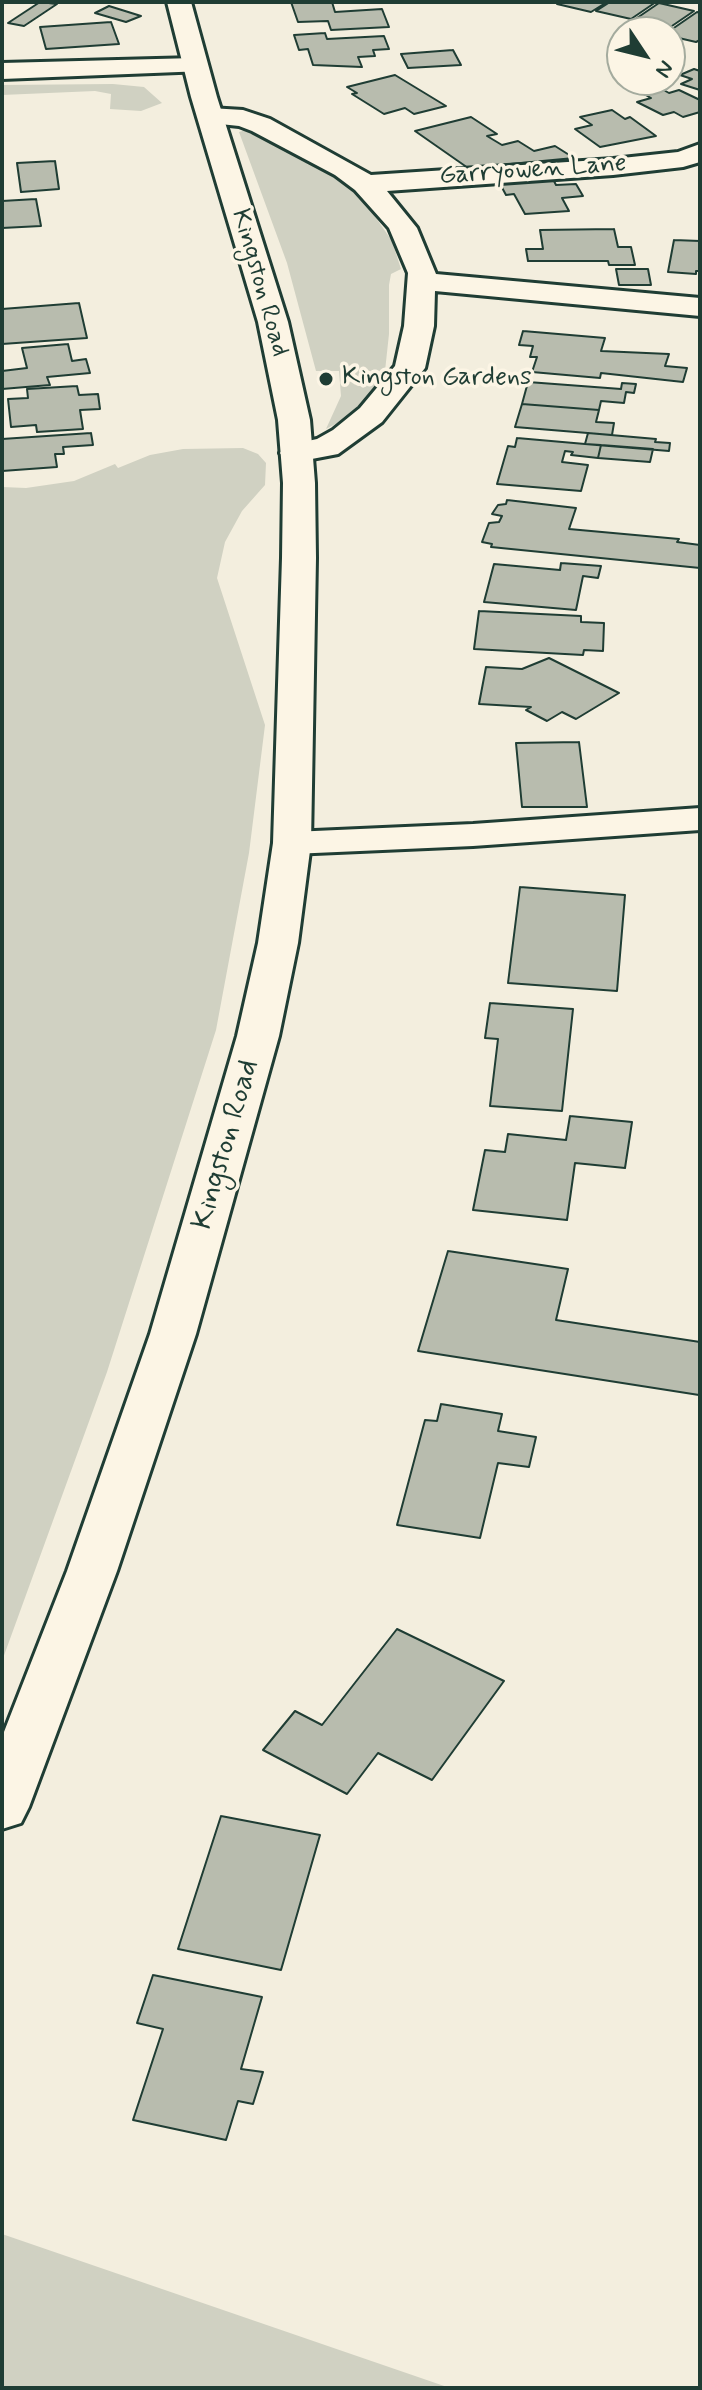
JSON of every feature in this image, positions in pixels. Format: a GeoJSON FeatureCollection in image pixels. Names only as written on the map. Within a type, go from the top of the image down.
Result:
{"type":"FeatureCollection","features":[{"type":"Feature","properties":{"kind":"main road","name":"Kingston Road"},"geometry":{"type":"LineString","coordinates":[[2,1807],[92,1571],[173,1334],[258,1036],[278,943],[292,843],[299,543],[294,420],[273,322],[195,66],[179,2]]}},
{"type":"Feature","properties":{"kind":"main road"},"geometry":{"type":"LineString","coordinates":[[2,71],[195,66]]}},
{"type":"Feature","properties":{"kind":"main road"},"geometry":{"type":"LineString","coordinates":[[210,116],[243,118],[261,125],[344,169],[365,184],[403,228],[424,281],[410,368],[371,415],[344,437],[327,447],[296,453]]}},
{"type":"Feature","properties":{"kind":"main road","name":"Garryowen Lane"},"geometry":{"type":"LineString","coordinates":[[365,184],[613,167],[683,159],[700,152]]}},
{"type":"Feature","properties":{"kind":"main road"},"geometry":{"type":"LineString","coordinates":[[424,281],[700,307]]}},
{"type":"Feature","properties":{"kind":"main road"},"geometry":{"type":"LineString","coordinates":[[292,843],[473,835],[700,819]]}},
{"type":"Feature","properties":{"kind":"shaded area"},"geometry":{"type":"Polygon","coordinates":[[[113,84],[144,87],[162,103],[141,111],[110,109],[111,94],[95,91],[2,95],[2,85],[113,84]]]}},
{"type":"Feature","properties":{"kind":"shaded area"},"geometry":{"type":"Polygon","coordinates":[[[249,129],[336,177],[365,202],[392,241],[401,269],[391,274],[389,285],[385,371],[376,390],[341,421],[326,429],[341,396],[339,371],[316,371],[287,263],[239,132],[249,129]]]}},
{"type":"Feature","properties":{"kind":"shaded area"},"geometry":{"type":"Polygon","coordinates":[[[243,448],[258,454],[266,463],[265,485],[242,511],[225,542],[217,578],[265,725],[249,853],[216,1030],[107,1372],[2,1661],[2,487],[26,488],[74,481],[115,464],[118,468],[150,455],[183,449],[243,448]]]}},
{"type":"Feature","properties":{"kind":"shaded area"},"geometry":{"type":"Polygon","coordinates":[[[2,2234],[450,2388],[2,2388],[2,2234]]]}},
{"type":"Feature","properties":{"kind":"building"},"geometry":{"type":"Polygon","coordinates":[[[40,2],[57,4],[24,26],[8,23],[40,2]]]}},
{"type":"Feature","properties":{"kind":"building"},"geometry":{"type":"Polygon","coordinates":[[[291,2],[332,2],[335,12],[382,9],[389,27],[331,30],[328,21],[298,22],[291,2]]]}},
{"type":"Feature","properties":{"kind":"building"},"geometry":{"type":"Polygon","coordinates":[[[607,2],[591,12],[557,4],[607,2]]]}},
{"type":"Feature","properties":{"kind":"building"},"geometry":{"type":"Polygon","coordinates":[[[610,2],[656,2],[635,16],[596,11],[610,2]]]}},
{"type":"Feature","properties":{"kind":"building"},"geometry":{"type":"Polygon","coordinates":[[[659,3],[694,11],[686,16],[640,16],[659,3]]]}},
{"type":"Feature","properties":{"kind":"building"},"geometry":{"type":"Polygon","coordinates":[[[109,6],[141,16],[126,22],[95,13],[109,6]]]}},
{"type":"Feature","properties":{"kind":"building"},"geometry":{"type":"Polygon","coordinates":[[[700,13],[700,40],[686,40],[686,20],[700,13]]]}},
{"type":"Feature","properties":{"kind":"building"},"geometry":{"type":"Polygon","coordinates":[[[111,22],[119,44],[46,49],[40,27],[111,22]]]}},
{"type":"Feature","properties":{"kind":"building"},"geometry":{"type":"Polygon","coordinates":[[[325,33],[327,39],[384,36],[389,49],[373,50],[375,56],[358,57],[362,67],[313,65],[308,49],[299,50],[294,35],[325,33]]]}},
{"type":"Feature","properties":{"kind":"building"},"geometry":{"type":"Polygon","coordinates":[[[453,50],[461,65],[408,68],[401,54],[453,50]]]}},
{"type":"Feature","properties":{"kind":"building"},"geometry":{"type":"Polygon","coordinates":[[[694,69],[700,71],[700,90],[686,86],[686,82],[692,79],[686,77],[686,72],[694,69]]]}},
{"type":"Feature","properties":{"kind":"building"},"geometry":{"type":"Polygon","coordinates":[[[395,75],[446,106],[414,114],[405,108],[384,114],[352,94],[357,93],[347,87],[395,75]]]}},
{"type":"Feature","properties":{"kind":"building"},"geometry":{"type":"Polygon","coordinates":[[[686,93],[700,100],[700,112],[683,117],[674,112],[663,115],[637,102],[651,98],[647,96],[686,96],[686,93]]]}},
{"type":"Feature","properties":{"kind":"building"},"geometry":{"type":"Polygon","coordinates":[[[612,110],[625,119],[630,117],[656,136],[600,147],[575,129],[592,125],[580,117],[612,110]]]}},
{"type":"Feature","properties":{"kind":"building"},"geometry":{"type":"Polygon","coordinates":[[[471,117],[497,134],[487,136],[502,145],[518,141],[534,151],[555,146],[574,158],[468,168],[415,131],[471,117]]]}},
{"type":"Feature","properties":{"kind":"building"},"geometry":{"type":"Polygon","coordinates":[[[55,161],[59,189],[21,192],[17,163],[55,161]]]}},
{"type":"Feature","properties":{"kind":"building"},"geometry":{"type":"Polygon","coordinates":[[[552,177],[556,185],[576,184],[583,196],[562,198],[569,211],[525,214],[514,194],[506,195],[499,182],[552,177]]]}},
{"type":"Feature","properties":{"kind":"building"},"geometry":{"type":"Polygon","coordinates":[[[36,199],[41,226],[2,228],[2,201],[36,199]]]}},
{"type":"Feature","properties":{"kind":"building"},"geometry":{"type":"Polygon","coordinates":[[[614,229],[618,247],[631,247],[635,265],[609,265],[608,261],[528,261],[526,249],[543,249],[540,230],[614,229]]]}},
{"type":"Feature","properties":{"kind":"building"},"geometry":{"type":"Polygon","coordinates":[[[674,240],[700,241],[700,271],[696,274],[668,272],[674,240]]]}},
{"type":"Feature","properties":{"kind":"building"},"geometry":{"type":"Polygon","coordinates":[[[616,269],[648,269],[651,285],[619,285],[616,269]]]}},
{"type":"Feature","properties":{"kind":"building"},"geometry":{"type":"Polygon","coordinates":[[[79,303],[87,338],[2,344],[2,309],[79,303]]]}},
{"type":"Feature","properties":{"kind":"building"},"geometry":{"type":"Polygon","coordinates":[[[523,331],[605,338],[601,351],[669,354],[665,366],[687,368],[683,382],[601,373],[600,378],[532,372],[537,357],[530,357],[533,346],[519,345],[523,331]]]}},
{"type":"Feature","properties":{"kind":"building"},"geometry":{"type":"Polygon","coordinates":[[[68,344],[72,361],[86,359],[90,373],[47,377],[50,385],[2,389],[2,371],[27,368],[22,348],[68,344]]]}},
{"type":"Feature","properties":{"kind":"building"},"geometry":{"type":"Polygon","coordinates":[[[528,382],[621,389],[622,383],[636,384],[634,393],[626,392],[624,403],[601,401],[599,410],[522,404],[528,382]]]}},
{"type":"Feature","properties":{"kind":"building"},"geometry":{"type":"Polygon","coordinates":[[[77,386],[79,395],[98,394],[100,409],[80,410],[83,429],[37,432],[36,425],[11,427],[8,399],[28,398],[27,389],[77,386]]]}},
{"type":"Feature","properties":{"kind":"building"},"geometry":{"type":"Polygon","coordinates":[[[522,404],[599,410],[596,422],[614,423],[612,435],[515,427],[522,404]]]}},
{"type":"Feature","properties":{"kind":"building"},"geometry":{"type":"Polygon","coordinates":[[[91,433],[93,445],[63,447],[64,454],[55,454],[57,467],[2,471],[2,439],[91,433]]]}},
{"type":"Feature","properties":{"kind":"building"},"geometry":{"type":"Polygon","coordinates":[[[588,433],[656,439],[655,442],[670,443],[669,451],[585,444],[588,433]]]}},
{"type":"Feature","properties":{"kind":"building"},"geometry":{"type":"Polygon","coordinates":[[[517,438],[601,445],[598,458],[571,455],[573,452],[565,451],[562,462],[588,465],[581,491],[497,484],[508,446],[515,447],[517,438]]]}},
{"type":"Feature","properties":{"kind":"building"},"geometry":{"type":"Polygon","coordinates":[[[601,445],[653,449],[650,462],[598,458],[601,445]]]}},
{"type":"Feature","properties":{"kind":"building"},"geometry":{"type":"Polygon","coordinates":[[[507,500],[576,508],[569,529],[679,539],[677,542],[700,545],[700,568],[491,547],[492,544],[482,542],[489,523],[499,522],[502,516],[492,514],[498,505],[506,504],[507,500]]]}},
{"type":"Feature","properties":{"kind":"building"},"geometry":{"type":"Polygon","coordinates":[[[561,563],[601,566],[598,578],[583,576],[576,610],[484,602],[494,564],[560,570],[561,563]]]}},
{"type":"Feature","properties":{"kind":"building"},"geometry":{"type":"Polygon","coordinates":[[[479,611],[581,616],[581,622],[604,623],[603,651],[584,650],[583,655],[474,649],[479,611]]]}},
{"type":"Feature","properties":{"kind":"building"},"geometry":{"type":"Polygon","coordinates":[[[549,658],[619,693],[576,719],[562,712],[547,721],[526,710],[531,707],[479,704],[486,667],[522,669],[549,658]]]}},
{"type":"Feature","properties":{"kind":"building"},"geometry":{"type":"Polygon","coordinates":[[[579,742],[587,807],[522,807],[516,743],[579,742]]]}},
{"type":"Feature","properties":{"kind":"building"},"geometry":{"type":"Polygon","coordinates":[[[520,887],[625,895],[617,991],[508,983],[520,887]]]}},
{"type":"Feature","properties":{"kind":"building"},"geometry":{"type":"Polygon","coordinates":[[[490,1003],[573,1009],[562,1111],[490,1106],[498,1039],[485,1038],[490,1003]]]}},
{"type":"Feature","properties":{"kind":"building"},"geometry":{"type":"Polygon","coordinates":[[[570,1116],[632,1122],[625,1168],[575,1163],[567,1220],[473,1210],[485,1150],[505,1152],[508,1134],[566,1140],[570,1116]]]}},
{"type":"Feature","properties":{"kind":"building"},"geometry":{"type":"Polygon","coordinates":[[[448,1251],[568,1269],[556,1320],[700,1342],[699,1395],[418,1351],[448,1251]]]}},
{"type":"Feature","properties":{"kind":"building"},"geometry":{"type":"Polygon","coordinates":[[[441,1404],[502,1414],[498,1431],[536,1437],[529,1467],[498,1463],[480,1538],[397,1525],[425,1420],[437,1421],[441,1404]]]}},
{"type":"Feature","properties":{"kind":"building"},"geometry":{"type":"Polygon","coordinates":[[[397,1629],[504,1681],[432,1780],[378,1753],[347,1794],[263,1750],[295,1711],[322,1725],[397,1629]]]}},
{"type":"Feature","properties":{"kind":"building"},"geometry":{"type":"Polygon","coordinates":[[[221,1816],[320,1835],[281,1970],[178,1949],[221,1816]]]}},
{"type":"Feature","properties":{"kind":"building"},"geometry":{"type":"Polygon","coordinates":[[[153,1975],[262,1997],[241,2069],[263,2072],[253,2104],[238,2101],[226,2140],[133,2120],[163,2029],[137,2023],[153,1975]]]}},
{"type":"Feature","properties":{"kind":"place","name":"Kingston Gardens"},"geometry":{"type":"Point","coordinates":[326,379]}}]}
